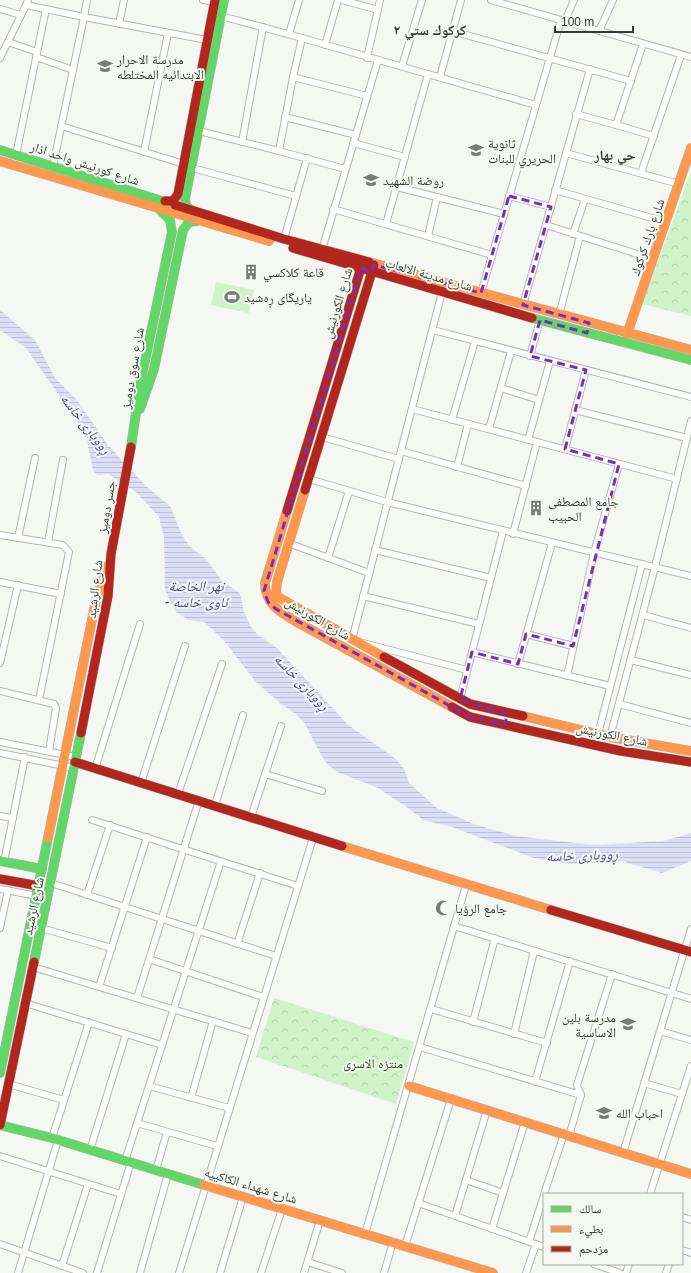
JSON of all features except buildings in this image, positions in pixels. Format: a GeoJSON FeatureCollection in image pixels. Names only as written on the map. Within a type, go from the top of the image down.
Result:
{"type":"FeatureCollection","features":[{"type":"Feature","properties":{"kind":"main road"},"geometry":{"type":"LineString","coordinates":[[194,212],[185,204],[183,191],[205,78],[224,0]]}},
{"type":"Feature","properties":{"kind":"main road"},"geometry":{"type":"LineString","coordinates":[[188,166],[199,131],[205,78],[207,40],[215,1]]}},
{"type":"Feature","properties":{"kind":"main road","name":"شارع بارك كركوك"},"geometry":{"type":"LineString","coordinates":[[627,334],[691,148]]}},
{"type":"Feature","properties":{"kind":"main road","name":"شارع كورنيش واحد اذار"},"geometry":{"type":"LineString","coordinates":[[0,150],[53,166],[161,205]]}},
{"type":"Feature","properties":{"kind":"main road","name":"شارع كورنيش واحد اذار"},"geometry":{"type":"LineString","coordinates":[[0,161],[161,205]]}},
{"type":"Feature","properties":{"kind":"main road"},"geometry":{"type":"LineString","coordinates":[[161,205],[173,201],[183,191]]}},
{"type":"Feature","properties":{"kind":"main road","name":"شارع مدينة الالعاب"},"geometry":{"type":"LineString","coordinates":[[161,205],[194,212],[322,250],[362,265]]}},
{"type":"Feature","properties":{"kind":"main road","name":"شارع مدينة الالعاب"},"geometry":{"type":"LineString","coordinates":[[161,205],[199,221],[373,268],[480,293],[627,334],[691,350]]}},
{"type":"Feature","properties":{"kind":"main road","name":"شارع سوق دوميز"},"geometry":{"type":"LineString","coordinates":[[136,418],[140,385],[172,228],[170,220],[161,205]]}},
{"type":"Feature","properties":{"kind":"main road","name":"شارع سوق دوميز"},"geometry":{"type":"LineString","coordinates":[[136,418],[154,369],[183,230],[189,222],[199,221]]}},
{"type":"Feature","properties":{"kind":"main road","name":"شارع الكورنيش"},"geometry":{"type":"LineString","coordinates":[[362,265],[265,583],[264,591],[268,602],[276,609],[297,622],[470,717],[621,750],[689,762]]}},
{"type":"Feature","properties":{"kind":"main road","name":"شارع مدينة الالعاب"},"geometry":{"type":"LineString","coordinates":[[373,268],[442,292],[587,333],[691,360]]}},
{"type":"Feature","properties":{"kind":"main road","name":"شارع الكورنيش"},"geometry":{"type":"LineString","coordinates":[[373,268],[334,399],[288,543],[277,582],[276,592],[278,597],[352,640],[470,704],[507,714],[610,737],[690,750]]}},
{"type":"Feature","properties":{"kind":"main road"},"geometry":{"type":"LineString","coordinates":[[587,333],[589,323]]}},
{"type":"Feature","properties":{"kind":"main road"},"geometry":{"type":"LineString","coordinates":[[322,395],[334,399]]}},
{"type":"Feature","properties":{"kind":"main road","name":"جسر دوميز"},"geometry":{"type":"LineString","coordinates":[[111,554],[136,418]]}},
{"type":"Feature","properties":{"kind":"main road","name":"شارع الرشيد"},"geometry":{"type":"LineString","coordinates":[[0,1072],[37,896],[36,885],[39,869],[64,765],[96,600],[111,554]]}},
{"type":"Feature","properties":{"kind":"main road","name":"شارع الرشيد"},"geometry":{"type":"LineString","coordinates":[[0,1125],[106,610],[111,554]]}},
{"type":"Feature","properties":{"kind":"main road"},"geometry":{"type":"LineString","coordinates":[[505,725],[507,714]]}},
{"type":"Feature","properties":{"kind":"main road"},"geometry":{"type":"LineString","coordinates":[[689,762],[690,750]]}},
{"type":"Feature","properties":{"kind":"main road"},"geometry":{"type":"LineString","coordinates":[[75,762],[199,800],[313,838],[688,951]]}},
{"type":"Feature","properties":{"kind":"main road"},"geometry":{"type":"LineString","coordinates":[[2,861],[39,869]]}},
{"type":"Feature","properties":{"kind":"main road"},"geometry":{"type":"LineString","coordinates":[[0,879],[36,885]]}},
{"type":"Feature","properties":{"kind":"main road"},"geometry":{"type":"LineString","coordinates":[[10,1023],[21,1025]]}},
{"type":"Feature","properties":{"kind":"main road"},"geometry":{"type":"LineString","coordinates":[[409,1086],[691,1174]]}},
{"type":"Feature","properties":{"kind":"main road","name":"شارع شهداء الكاكييه"},"geometry":{"type":"LineString","coordinates":[[0,1125],[55,1139],[493,1273]]}},
{"type":"Feature","properties":{"kind":"street"},"geometry":{"type":"LineString","coordinates":[[53,166],[87,0]]}},
{"type":"Feature","properties":{"kind":"street"},"geometry":{"type":"LineString","coordinates":[[119,24],[124,0]]}},
{"type":"Feature","properties":{"kind":"street"},"geometry":{"type":"LineString","coordinates":[[203,0],[215,1]]}},
{"type":"Feature","properties":{"kind":"street"},"geometry":{"type":"LineString","coordinates":[[289,34],[299,0]]}},
{"type":"Feature","properties":{"kind":"street"},"geometry":{"type":"LineString","coordinates":[[325,45],[338,0]]}},
{"type":"Feature","properties":{"kind":"street"},"geometry":{"type":"LineString","coordinates":[[342,0],[378,10]]}},
{"type":"Feature","properties":{"kind":"street"},"geometry":{"type":"LineString","coordinates":[[367,58],[380,0]]}},
{"type":"Feature","properties":{"kind":"street"},"geometry":{"type":"LineString","coordinates":[[402,66],[422,0]]}},
{"type":"Feature","properties":{"kind":"street"},"geometry":{"type":"LineString","coordinates":[[440,77],[462,0]]}},
{"type":"Feature","properties":{"kind":"street"},"geometry":{"type":"LineString","coordinates":[[491,0],[691,57]]}},
{"type":"Feature","properties":{"kind":"street"},"geometry":{"type":"LineString","coordinates":[[480,293],[550,58],[563,21],[574,0]]}},
{"type":"Feature","properties":{"kind":"street"},"geometry":{"type":"LineString","coordinates":[[598,31],[613,0]]}},
{"type":"Feature","properties":{"kind":"street"},"geometry":{"type":"LineString","coordinates":[[0,58],[27,3],[46,10],[207,40]]}},
{"type":"Feature","properties":{"kind":"street"},"geometry":{"type":"LineString","coordinates":[[0,8],[21,15]]}},
{"type":"Feature","properties":{"kind":"street"},"geometry":{"type":"LineString","coordinates":[[16,155],[46,10]]}},
{"type":"Feature","properties":{"kind":"street"},"geometry":{"type":"LineString","coordinates":[[221,16],[536,105]]}},
{"type":"Feature","properties":{"kind":"street"},"geometry":{"type":"LineString","coordinates":[[242,142],[263,27]]}},
{"type":"Feature","properties":{"kind":"street"},"geometry":{"type":"LineString","coordinates":[[452,31],[631,81]]}},
{"type":"Feature","properties":{"kind":"street"},"geometry":{"type":"LineString","coordinates":[[144,152],[168,33]]}},
{"type":"Feature","properties":{"kind":"street"},"geometry":{"type":"LineString","coordinates":[[280,151],[302,38]]}},
{"type":"Feature","properties":{"kind":"street"},"geometry":{"type":"LineString","coordinates":[[8,42],[73,70]]}},
{"type":"Feature","properties":{"kind":"street"},"geometry":{"type":"LineString","coordinates":[[616,125],[643,44]]}},
{"type":"Feature","properties":{"kind":"street"},"geometry":{"type":"LineString","coordinates":[[642,173],[681,55]]}},
{"type":"Feature","properties":{"kind":"street"},"geometry":{"type":"LineString","coordinates":[[322,250],[378,60]]}},
{"type":"Feature","properties":{"kind":"street"},"geometry":{"type":"LineString","coordinates":[[523,305],[590,69]]}},
{"type":"Feature","properties":{"kind":"street"},"geometry":{"type":"LineString","coordinates":[[386,224],[428,74]]}},
{"type":"Feature","properties":{"kind":"street"},"geometry":{"type":"LineString","coordinates":[[293,78],[367,96]]}},
{"type":"Feature","properties":{"kind":"street"},"geometry":{"type":"LineString","coordinates":[[576,114],[654,136]]}},
{"type":"Feature","properties":{"kind":"street"},"geometry":{"type":"LineString","coordinates":[[286,117],[356,135]]}},
{"type":"Feature","properties":{"kind":"street"},"geometry":{"type":"LineString","coordinates":[[61,126],[188,166],[296,196]]}},
{"type":"Feature","properties":{"kind":"street"},"geometry":{"type":"LineString","coordinates":[[199,131],[346,169]]}},
{"type":"Feature","properties":{"kind":"street"},"geometry":{"type":"LineString","coordinates":[[353,143],[405,157]]}},
{"type":"Feature","properties":{"kind":"street"},"geometry":{"type":"LineString","coordinates":[[566,153],[679,184]]}},
{"type":"Feature","properties":{"kind":"street"},"geometry":{"type":"LineString","coordinates":[[284,239],[307,158]]}},
{"type":"Feature","properties":{"kind":"street"},"geometry":{"type":"LineString","coordinates":[[397,187],[504,214]]}},
{"type":"Feature","properties":{"kind":"street"},"geometry":{"type":"LineString","coordinates":[[555,190],[666,222]]}},
{"type":"Feature","properties":{"kind":"street"},"geometry":{"type":"LineString","coordinates":[[509,196],[551,207]]}},
{"type":"Feature","properties":{"kind":"street"},"geometry":{"type":"LineString","coordinates":[[428,236],[437,197]]}},
{"type":"Feature","properties":{"kind":"street"},"geometry":{"type":"LineString","coordinates":[[559,315],[584,199]]}},
{"type":"Feature","properties":{"kind":"street"},"geometry":{"type":"LineString","coordinates":[[333,209],[492,255]]}},
{"type":"Feature","properties":{"kind":"street"},"geometry":{"type":"LineString","coordinates":[[546,225],[653,259]]}},
{"type":"Feature","properties":{"kind":"street"},"geometry":{"type":"LineString","coordinates":[[442,292],[352,640],[467,670]]}},
{"type":"Feature","properties":{"kind":"street"},"geometry":{"type":"LineString","coordinates":[[530,356],[540,320]]}},
{"type":"Feature","properties":{"kind":"street"},"geometry":{"type":"LineString","coordinates":[[432,330],[691,397]]}},
{"type":"Feature","properties":{"kind":"street"},"geometry":{"type":"LineString","coordinates":[[452,420],[475,341]]}},
{"type":"Feature","properties":{"kind":"street"},"geometry":{"type":"LineString","coordinates":[[489,429],[511,351]]}},
{"type":"Feature","properties":{"kind":"street"},"geometry":{"type":"LineString","coordinates":[[528,440],[550,361]]}},
{"type":"Feature","properties":{"kind":"street"},"geometry":{"type":"LineString","coordinates":[[565,449],[586,370]]}},
{"type":"Feature","properties":{"kind":"street"},"geometry":{"type":"LineString","coordinates":[[501,388],[539,400]]}},
{"type":"Feature","properties":{"kind":"street"},"geometry":{"type":"LineString","coordinates":[[412,409],[677,479]]}},
{"type":"Feature","properties":{"kind":"street"},"geometry":{"type":"LineString","coordinates":[[575,410],[687,438]]}},
{"type":"Feature","properties":{"kind":"street","name":"شارع الكورنيش"},"geometry":{"type":"LineString","coordinates":[[610,737],[643,615],[691,420]]}},
{"type":"Feature","properties":{"kind":"street"},"geometry":{"type":"LineString","coordinates":[[457,467],[468,424]]}},
{"type":"Feature","properties":{"kind":"street"},"geometry":{"type":"LineString","coordinates":[[322,437],[399,459]]}},
{"type":"Feature","properties":{"kind":"street"},"geometry":{"type":"LineString","coordinates":[[513,534],[537,442]]}},
{"type":"Feature","properties":{"kind":"street"},"geometry":{"type":"LineString","coordinates":[[401,451],[526,486]]}},
{"type":"Feature","properties":{"kind":"street"},"geometry":{"type":"LineString","coordinates":[[18,538],[35,458]]}},
{"type":"Feature","properties":{"kind":"street"},"geometry":{"type":"LineString","coordinates":[[48,542],[63,460]]}},
{"type":"Feature","properties":{"kind":"street"},"geometry":{"type":"LineString","coordinates":[[567,676],[594,553],[618,464]]}},
{"type":"Feature","properties":{"kind":"street"},"geometry":{"type":"LineString","coordinates":[[309,479],[387,502],[513,534],[691,576]]}},
{"type":"Feature","properties":{"kind":"street"},"geometry":{"type":"LineString","coordinates":[[328,558],[349,491]]}},
{"type":"Feature","properties":{"kind":"street"},"geometry":{"type":"LineString","coordinates":[[460,699],[503,531]]}},
{"type":"Feature","properties":{"kind":"street"},"geometry":{"type":"LineString","coordinates":[[0,535],[63,545],[69,552],[39,700]]}},
{"type":"Feature","properties":{"kind":"street"},"geometry":{"type":"LineString","coordinates":[[288,543],[369,573]]}},
{"type":"Feature","properties":{"kind":"street"},"geometry":{"type":"LineString","coordinates":[[518,664],[552,543]]}},
{"type":"Feature","properties":{"kind":"street"},"geometry":{"type":"LineString","coordinates":[[375,550],[491,578]]}},
{"type":"Feature","properties":{"kind":"street"},"geometry":{"type":"LineString","coordinates":[[598,734],[642,564]]}},
{"type":"Feature","properties":{"kind":"street"},"geometry":{"type":"LineString","coordinates":[[0,582],[60,594]]}},
{"type":"Feature","properties":{"kind":"street"},"geometry":{"type":"LineString","coordinates":[[0,663],[18,585]]}},
{"type":"Feature","properties":{"kind":"street"},"geometry":{"type":"LineString","coordinates":[[363,596],[479,624]]}},
{"type":"Feature","properties":{"kind":"street"},"geometry":{"type":"LineString","coordinates":[[643,615],[691,628]]}},
{"type":"Feature","properties":{"kind":"street"},"geometry":{"type":"LineString","coordinates":[[95,769],[140,624]]}},
{"type":"Feature","properties":{"kind":"street"},"geometry":{"type":"LineString","coordinates":[[526,634],[573,646]]}},
{"type":"Feature","properties":{"kind":"street"},"geometry":{"type":"LineString","coordinates":[[141,783],[185,646]]}},
{"type":"Feature","properties":{"kind":"street"},"geometry":{"type":"LineString","coordinates":[[472,652],[610,686]]}},
{"type":"Feature","properties":{"kind":"street"},"geometry":{"type":"LineString","coordinates":[[631,660],[691,675]]}},
{"type":"Feature","properties":{"kind":"street"},"geometry":{"type":"LineString","coordinates":[[178,794],[222,664]]}},
{"type":"Feature","properties":{"kind":"street"},"geometry":{"type":"LineString","coordinates":[[0,691],[52,702],[56,708],[49,751]]}},
{"type":"Feature","properties":{"kind":"street"},"geometry":{"type":"LineString","coordinates":[[619,704],[691,723]]}},
{"type":"Feature","properties":{"kind":"street"},"geometry":{"type":"LineString","coordinates":[[215,806],[243,715]]}},
{"type":"Feature","properties":{"kind":"street"},"geometry":{"type":"LineString","coordinates":[[251,817],[281,726]]}},
{"type":"Feature","properties":{"kind":"street"},"geometry":{"type":"LineString","coordinates":[[0,742],[66,755],[75,762]]}},
{"type":"Feature","properties":{"kind":"street"},"geometry":{"type":"LineString","coordinates":[[2,861],[13,818],[22,757],[20,746]]}},
{"type":"Feature","properties":{"kind":"street"},"geometry":{"type":"LineString","coordinates":[[0,753],[64,765],[75,762]]}},
{"type":"Feature","properties":{"kind":"street"},"geometry":{"type":"LineString","coordinates":[[265,774],[322,791]]}},
{"type":"Feature","properties":{"kind":"street"},"geometry":{"type":"LineString","coordinates":[[137,998],[199,800]]}},
{"type":"Feature","properties":{"kind":"street"},"geometry":{"type":"LineString","coordinates":[[0,816],[13,818]]}},
{"type":"Feature","properties":{"kind":"street"},"geometry":{"type":"LineString","coordinates":[[92,820],[298,886]]}},
{"type":"Feature","properties":{"kind":"street"},"geometry":{"type":"LineString","coordinates":[[87,895],[110,826]]}},
{"type":"Feature","properties":{"kind":"street"},"geometry":{"type":"LineString","coordinates":[[99,987],[147,837]]}},
{"type":"Feature","properties":{"kind":"street"},"geometry":{"type":"LineString","coordinates":[[179,1273],[313,838]]}},
{"type":"Feature","properties":{"kind":"street"},"geometry":{"type":"LineString","coordinates":[[97,1273],[121,1194],[137,1123],[221,861]]}},
{"type":"Feature","properties":{"kind":"street"},"geometry":{"type":"LineString","coordinates":[[237,944],[260,873]]}},
{"type":"Feature","properties":{"kind":"street"},"geometry":{"type":"LineString","coordinates":[[51,883],[276,956]]}},
{"type":"Feature","properties":{"kind":"street"},"geometry":{"type":"LineString","coordinates":[[365,1234],[466,885]]}},
{"type":"Feature","properties":{"kind":"street"},"geometry":{"type":"LineString","coordinates":[[0,889],[37,896]]}},
{"type":"Feature","properties":{"kind":"street"},"geometry":{"type":"LineString","coordinates":[[0,928],[8,890]]}},
{"type":"Feature","properties":{"kind":"street"},"geometry":{"type":"LineString","coordinates":[[454,926],[691,999]]}},
{"type":"Feature","properties":{"kind":"street"},"geometry":{"type":"LineString","coordinates":[[41,928],[112,948]]}},
{"type":"Feature","properties":{"kind":"street"},"geometry":{"type":"LineString","coordinates":[[623,1153],[672,993],[688,951],[691,929]]}},
{"type":"Feature","properties":{"kind":"street"},"geometry":{"type":"LineString","coordinates":[[472,1022],[495,938]]}},
{"type":"Feature","properties":{"kind":"street"},"geometry":{"type":"LineString","coordinates":[[514,1034],[534,950]]}},
{"type":"Feature","properties":{"kind":"street"},"geometry":{"type":"LineString","coordinates":[[148,959],[263,997]]}},
{"type":"Feature","properties":{"kind":"street"},"geometry":{"type":"LineString","coordinates":[[536,1082],[570,962]]}},
{"type":"Feature","properties":{"kind":"street"},"geometry":{"type":"LineString","coordinates":[[33,966],[252,1033]]}},
{"type":"Feature","properties":{"kind":"street"},"geometry":{"type":"LineString","coordinates":[[545,1193],[581,1095],[577,1085],[612,974]]}},
{"type":"Feature","properties":{"kind":"street"},"geometry":{"type":"LineString","coordinates":[[25,1004],[162,1045]]}},
{"type":"Feature","properties":{"kind":"street"},"geometry":{"type":"LineString","coordinates":[[431,1009],[547,1043]]}},
{"type":"Feature","properties":{"kind":"street"},"geometry":{"type":"LineString","coordinates":[[191,1098],[213,1021]]}},
{"type":"Feature","properties":{"kind":"street"},"geometry":{"type":"LineString","coordinates":[[18,1273],[48,1170],[64,1100],[88,1022]]}},
{"type":"Feature","properties":{"kind":"street"},"geometry":{"type":"LineString","coordinates":[[660,1031],[691,1040]]}},
{"type":"Feature","properties":{"kind":"street"},"geometry":{"type":"LineString","coordinates":[[90,1150],[126,1034]]}},
{"type":"Feature","properties":{"kind":"street"},"geometry":{"type":"LineString","coordinates":[[420,1047],[581,1095]]}},
{"type":"Feature","properties":{"kind":"street"},"geometry":{"type":"LineString","coordinates":[[650,1193],[691,1066]]}},
{"type":"Feature","properties":{"kind":"street"},"geometry":{"type":"LineString","coordinates":[[644,1082],[683,1092],[691,1091]]}},
{"type":"Feature","properties":{"kind":"street"},"geometry":{"type":"LineString","coordinates":[[8,1084],[64,1100]]}},
{"type":"Feature","properties":{"kind":"street"},"geometry":{"type":"LineString","coordinates":[[149,1086],[229,1108]]}},
{"type":"Feature","properties":{"kind":"street"},"geometry":{"type":"LineString","coordinates":[[405,1246],[451,1099]]}},
{"type":"Feature","properties":{"kind":"street"},"geometry":{"type":"LineString","coordinates":[[455,1216],[487,1110]]}},
{"type":"Feature","properties":{"kind":"street"},"geometry":{"type":"LineString","coordinates":[[492,1229],[525,1122]]}},
{"type":"Feature","properties":{"kind":"street"},"geometry":{"type":"LineString","coordinates":[[137,1123],[217,1146]]}},
{"type":"Feature","properties":{"kind":"street"},"geometry":{"type":"LineString","coordinates":[[156,1170],[167,1132]]}},
{"type":"Feature","properties":{"kind":"street"},"geometry":{"type":"LineString","coordinates":[[0,1156],[121,1194]]}},
{"type":"Feature","properties":{"kind":"street"},"geometry":{"type":"LineString","coordinates":[[140,1273],[168,1174]]}},
{"type":"Feature","properties":{"kind":"street"},"geometry":{"type":"LineString","coordinates":[[466,1180],[503,1193]]}},
{"type":"Feature","properties":{"kind":"street"},"geometry":{"type":"LineString","coordinates":[[62,1266],[88,1184]]}},
{"type":"Feature","properties":{"kind":"street"},"geometry":{"type":"LineString","coordinates":[[220,1273],[243,1197]]}},
{"type":"Feature","properties":{"kind":"street"},"geometry":{"type":"LineString","coordinates":[[418,1203],[543,1247]]}},
{"type":"Feature","properties":{"kind":"street"},"geometry":{"type":"LineString","coordinates":[[529,1242],[542,1205]]}},
{"type":"Feature","properties":{"kind":"street"},"geometry":{"type":"LineString","coordinates":[[261,1273],[282,1208]]}},
{"type":"Feature","properties":{"kind":"street"},"geometry":{"type":"LineString","coordinates":[[304,1273],[320,1220]]}},
{"type":"Feature","properties":{"kind":"street"},"geometry":{"type":"LineString","coordinates":[[384,1273],[393,1242]]}},
{"type":"Feature","properties":{"kind":"street"},"geometry":{"type":"LineString","coordinates":[[0,1244],[83,1273]]}},
{"type":"Feature","properties":{"kind":"street"},"geometry":{"type":"LineString","coordinates":[[526,1273],[536,1244]]}},
{"type":"Feature","properties":{"kind":"street"},"geometry":{"type":"LineString","coordinates":[[308,1262],[342,1273]]}},
{"type":"Feature","properties":{"kind":"street"},"geometry":{"type":"LineString","coordinates":[[597,1265],[620,1273]]}},
{"type":"Feature","properties":{"kind":"highlighted area"},"geometry":{"type":"Polygon","coordinates":[[[509,196],[551,207],[523,305],[589,323],[587,333],[540,320],[530,356],[586,370],[565,449],[619,464],[573,646],[526,634],[518,664],[472,652],[460,699],[507,714],[505,725],[470,717],[276,609],[268,602],[264,591],[361,268],[372,272],[374,265],[481,293],[509,196]]]}},
{"type":"Feature","properties":{"kind":"green space"},"geometry":{"type":"Polygon","coordinates":[[[691,172],[691,316],[642,304],[691,172]]]}},
{"type":"Feature","properties":{"kind":"green space","name":"یاریگای ڕەشید"},"geometry":{"type":"Polygon","coordinates":[[[216,282],[254,290],[249,313],[211,305],[216,282]]]}},
{"type":"Feature","properties":{"kind":"green space","name":"منتزه الاسرى"},"geometry":{"type":"Polygon","coordinates":[[[274,998],[414,1042],[396,1104],[256,1057],[274,998]]]}},
{"type":"Feature","properties":{"kind":"water","name":"نهر الخاصة - ئاوی خاسە"},"geometry":{"type":"Polygon","coordinates":[[[0,310],[35,340],[55,378],[76,399],[108,445],[147,487],[170,506],[181,533],[189,546],[206,559],[222,581],[240,593],[244,612],[251,627],[257,634],[277,648],[347,724],[397,760],[404,769],[409,783],[437,808],[476,825],[516,836],[575,843],[596,845],[663,841],[691,833],[691,861],[662,873],[621,861],[568,864],[534,858],[452,827],[423,820],[378,788],[337,772],[327,764],[305,724],[297,715],[280,703],[256,682],[225,642],[213,630],[204,622],[189,620],[176,612],[165,590],[164,537],[159,517],[136,492],[108,474],[98,475],[93,471],[86,434],[26,348],[0,330],[0,310]]]}},
{"type":"Feature","properties":{"kind":"traffic: fast"},"geometry":{"type":"LineString","coordinates":[[191,210],[186,206],[185,199],[224,0]]}},
{"type":"Feature","properties":{"kind":"traffic: fast"},"geometry":{"type":"LineString","coordinates":[[0,150],[175,205]]}},
{"type":"Feature","properties":{"kind":"traffic: fast"},"geometry":{"type":"LineString","coordinates":[[131,447],[140,385],[172,232],[170,220],[160,210]]}},
{"type":"Feature","properties":{"kind":"traffic: fast"},"geometry":{"type":"LineString","coordinates":[[140,409],[154,369],[183,230],[189,222],[197,221]]}},
{"type":"Feature","properties":{"kind":"traffic: fast"},"geometry":{"type":"LineString","coordinates":[[532,318],[691,360]]}},
{"type":"Feature","properties":{"kind":"traffic: fast"},"geometry":{"type":"LineString","coordinates":[[34,962],[81,733]]}},
{"type":"Feature","properties":{"kind":"traffic: fast"},"geometry":{"type":"LineString","coordinates":[[0,1073],[48,838]]}},
{"type":"Feature","properties":{"kind":"traffic: fast"},"geometry":{"type":"LineString","coordinates":[[0,861],[42,869]]}},
{"type":"Feature","properties":{"kind":"traffic: fast"},"geometry":{"type":"LineString","coordinates":[[0,1125],[52,1138],[204,1185]]}},
{"type":"Feature","properties":{"kind":"traffic: slow"},"geometry":{"type":"LineString","coordinates":[[627,334],[691,148]]}},
{"type":"Feature","properties":{"kind":"traffic: slow"},"geometry":{"type":"LineString","coordinates":[[0,161],[269,241]]}},
{"type":"Feature","properties":{"kind":"traffic: slow"},"geometry":{"type":"LineString","coordinates":[[369,262],[691,350]]}},
{"type":"Feature","properties":{"kind":"traffic: slow"},"geometry":{"type":"LineString","coordinates":[[305,490],[277,582],[276,592],[278,597],[384,657]]}},
{"type":"Feature","properties":{"kind":"traffic: slow"},"geometry":{"type":"LineString","coordinates":[[287,511],[265,583],[268,597],[275,607],[297,622],[452,707]]}},
{"type":"Feature","properties":{"kind":"traffic: slow"},"geometry":{"type":"LineString","coordinates":[[48,838],[96,600],[107,566]]}},
{"type":"Feature","properties":{"kind":"traffic: slow"},"geometry":{"type":"LineString","coordinates":[[523,716],[610,737],[691,751]]}},
{"type":"Feature","properties":{"kind":"traffic: slow"},"geometry":{"type":"LineString","coordinates":[[342,846],[551,910]]}},
{"type":"Feature","properties":{"kind":"traffic: slow"},"geometry":{"type":"LineString","coordinates":[[409,1086],[691,1174]]}},
{"type":"Feature","properties":{"kind":"traffic: slow"},"geometry":{"type":"LineString","coordinates":[[204,1185],[493,1273]]}},
{"type":"Feature","properties":{"kind":"traffic: jam"},"geometry":{"type":"LineString","coordinates":[[165,201],[173,201],[178,194],[215,0]]}},
{"type":"Feature","properties":{"kind":"traffic: jam"},"geometry":{"type":"LineString","coordinates":[[175,205],[284,239],[369,262]]}},
{"type":"Feature","properties":{"kind":"traffic: jam"},"geometry":{"type":"LineString","coordinates":[[293,248],[532,318]]}},
{"type":"Feature","properties":{"kind":"traffic: jam"},"geometry":{"type":"LineString","coordinates":[[287,511],[363,261]]}},
{"type":"Feature","properties":{"kind":"traffic: jam"},"geometry":{"type":"LineString","coordinates":[[305,490],[374,265]]}},
{"type":"Feature","properties":{"kind":"traffic: jam"},"geometry":{"type":"LineString","coordinates":[[81,733],[108,596],[111,554],[131,447]]}},
{"type":"Feature","properties":{"kind":"traffic: jam"},"geometry":{"type":"LineString","coordinates":[[384,657],[470,704],[523,716]]}},
{"type":"Feature","properties":{"kind":"traffic: jam"},"geometry":{"type":"LineString","coordinates":[[452,707],[470,717],[621,751],[691,762]]}},
{"type":"Feature","properties":{"kind":"traffic: jam"},"geometry":{"type":"LineString","coordinates":[[75,762],[342,846]]}},
{"type":"Feature","properties":{"kind":"traffic: jam"},"geometry":{"type":"LineString","coordinates":[[0,879],[39,886]]}},
{"type":"Feature","properties":{"kind":"traffic: jam"},"geometry":{"type":"LineString","coordinates":[[551,910],[691,952]]}},
{"type":"Feature","properties":{"kind":"traffic: jam"},"geometry":{"type":"LineString","coordinates":[[0,1125],[34,962]]}},
{"type":"Feature","properties":{"kind":"place","name":"مدرسة الاحرار الابتدائيه المختلطه"},"geometry":{"type":"Point","coordinates":[105,66]}},
{"type":"Feature","properties":{"kind":"place","name":"ثانوية الحريري للبنات"},"geometry":{"type":"Point","coordinates":[476,150]}},
{"type":"Feature","properties":{"kind":"place","name":"روضة الشهيد"},"geometry":{"type":"Point","coordinates":[371,180]}},
{"type":"Feature","properties":{"kind":"place","name":"قاعة كلاكسي"},"geometry":{"type":"Point","coordinates":[251,272]}},
{"type":"Feature","properties":{"kind":"place","name":"یاریگای ڕەشید"},"geometry":{"type":"Point","coordinates":[232,297]}},
{"type":"Feature","properties":{"kind":"place","name":"جامع المصطفى الحبيب"},"geometry":{"type":"Point","coordinates":[536,508]}},
{"type":"Feature","properties":{"kind":"place","name":"جامع الرؤيا"},"geometry":{"type":"Point","coordinates":[443,908]}},
{"type":"Feature","properties":{"kind":"place","name":"مدرسة بلين الاساسية"},"geometry":{"type":"Point","coordinates":[628,1024]}},
{"type":"Feature","properties":{"kind":"place","name":"احباب الله"},"geometry":{"type":"Point","coordinates":[604,1113]}},
{"type":"Feature","properties":{"kind":"district","name":"كركوك ستي ٢"},"geometry":{"type":"Point","coordinates":[430,30]}},
{"type":"Feature","properties":{"kind":"district","name":"حي بهار"},"geometry":{"type":"Point","coordinates":[615,155]}},
{"type":"Feature","properties":{"kind":"water label","name":"ڕووباری خاسە"},"geometry":{"type":"Point","coordinates":[86,424]}},
{"type":"Feature","properties":{"kind":"water label","name":"ڕووباری خاسە"},"geometry":{"type":"Point","coordinates":[302,682]}},
{"type":"Feature","properties":{"kind":"water label","name":"ڕووباری خاسە"},"geometry":{"type":"Point","coordinates":[582,855]}}]}
